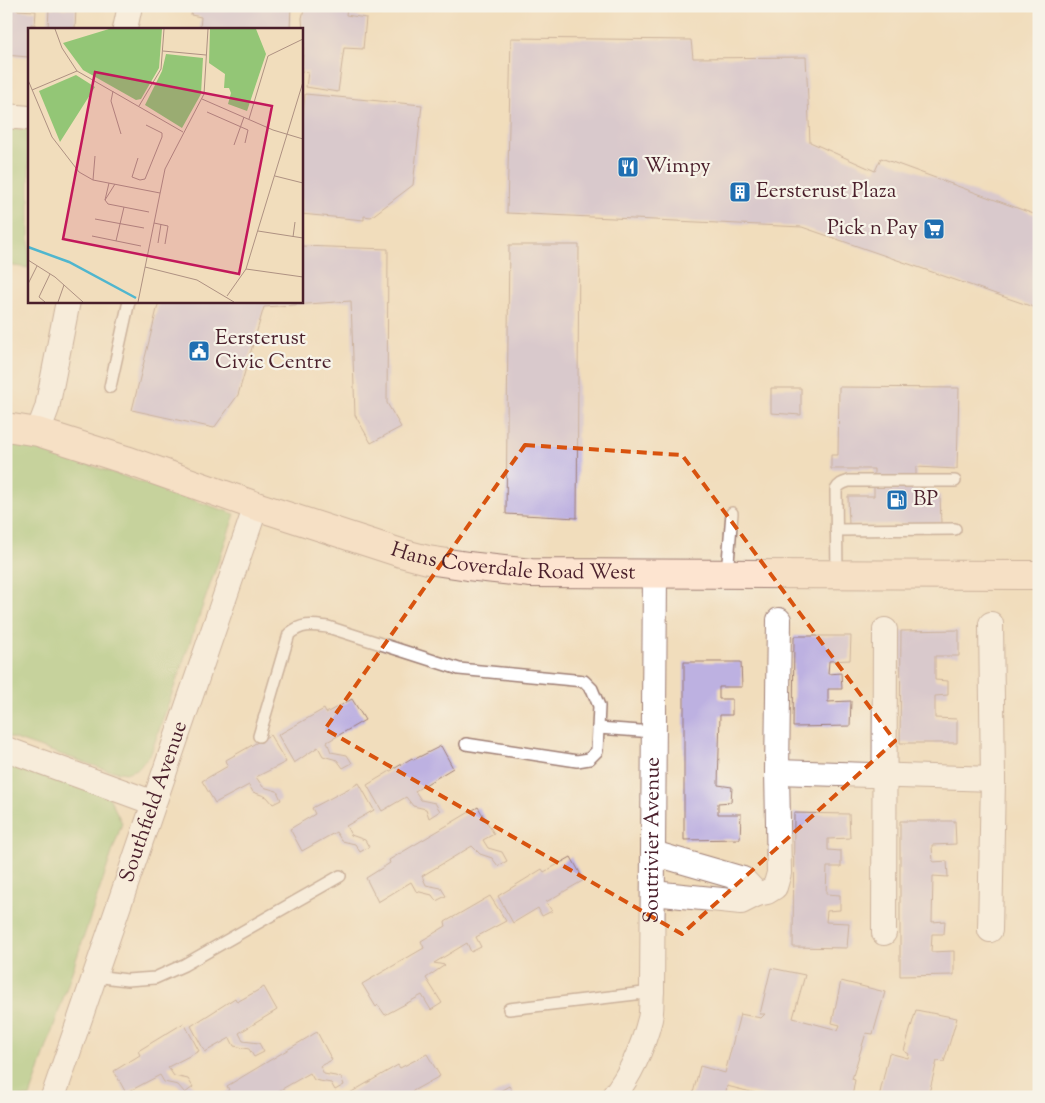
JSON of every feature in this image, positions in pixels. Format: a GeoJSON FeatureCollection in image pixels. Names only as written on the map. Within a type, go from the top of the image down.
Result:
{"type":"FeatureCollection","features":[{"type":"Feature","properties":{"kind":"street"},"geometry":{"type":"LineString","coordinates":[[125,28],[130,6]]}},
{"type":"Feature","properties":{"kind":"street"},"geometry":{"type":"LineString","coordinates":[[6,116],[28,118]]}},
{"type":"Feature","properties":{"kind":"street"},"geometry":{"type":"LineString","coordinates":[[38,432],[47,408],[68,302]]}},
{"type":"Feature","properties":{"kind":"street","name":"Hans Coverdale Road West"},"geometry":{"type":"LineString","coordinates":[[6,427],[38,432],[126,460],[256,506],[401,553],[428,560],[494,570],[531,573],[1039,575]]}},
{"type":"Feature","properties":{"kind":"street","name":"Southfield Avenue"},"geometry":{"type":"LineString","coordinates":[[54,1097],[256,506]]}},
{"type":"Feature","properties":{"kind":"street","name":"Soutrivier Avenue"},"geometry":{"type":"LineString","coordinates":[[613,1097],[639,1054],[650,1018],[652,992],[655,574]]}},
{"type":"Feature","properties":{"kind":"street"},"geometry":{"type":"LineString","coordinates":[[653,893],[742,902],[757,894],[768,892],[775,887],[779,873],[777,772],[779,620]]}},
{"type":"Feature","properties":{"kind":"street"},"geometry":{"type":"LineString","coordinates":[[990,930],[993,779],[991,624]]}},
{"type":"Feature","properties":{"kind":"street"},"geometry":{"type":"LineString","coordinates":[[884,932],[885,630]]}},
{"type":"Feature","properties":{"kind":"street"},"geometry":{"type":"LineString","coordinates":[[6,749],[154,803]]}},
{"type":"Feature","properties":{"kind":"street"},"geometry":{"type":"LineString","coordinates":[[777,772],[993,779]]}},
{"type":"Feature","properties":{"kind":"street"},"geometry":{"type":"LineString","coordinates":[[653,853],[743,879],[757,894]]}},
{"type":"Feature","properties":{"kind":"lane"},"geometry":{"type":"LineString","coordinates":[[110,387],[129,302]]}},
{"type":"Feature","properties":{"kind":"lane"},"geometry":{"type":"LineString","coordinates":[[837,574],[836,490],[839,485],[849,481],[955,481]]}},
{"type":"Feature","properties":{"kind":"lane"},"geometry":{"type":"LineString","coordinates":[[727,574],[732,512]]}},
{"type":"Feature","properties":{"kind":"lane"},"geometry":{"type":"LineString","coordinates":[[836,530],[955,529]]}},
{"type":"Feature","properties":{"kind":"lane"},"geometry":{"type":"LineString","coordinates":[[259,736],[289,634],[297,628],[310,625],[328,627],[459,669],[584,681],[592,689],[599,706],[597,751],[590,759],[577,761],[466,744]]}},
{"type":"Feature","properties":{"kind":"lane"},"geometry":{"type":"LineString","coordinates":[[598,728],[654,732]]}},
{"type":"Feature","properties":{"kind":"lane"},"geometry":{"type":"LineString","coordinates":[[95,976],[127,980],[155,978],[184,965],[340,876]]}},
{"type":"Feature","properties":{"kind":"lane"},"geometry":{"type":"LineString","coordinates":[[509,1009],[652,992]]}},
{"type":"Feature","properties":{"kind":"highlighted area"},"geometry":{"type":"Polygon","coordinates":[[[525,445],[682,455],[895,741],[682,934],[325,729],[525,445]]]}},
{"type":"Feature","properties":{"kind":"green space"},"geometry":{"type":"Polygon","coordinates":[[[6,128],[28,130],[28,268],[6,265],[6,128]]]}},
{"type":"Feature","properties":{"kind":"green space"},"geometry":{"type":"Polygon","coordinates":[[[6,440],[69,458],[235,514],[151,753],[139,768],[126,773],[107,770],[6,736],[6,440]]]}},
{"type":"Feature","properties":{"kind":"green space"},"geometry":{"type":"Polygon","coordinates":[[[6,762],[109,797],[122,823],[30,1097],[6,1097],[6,762]]]}},
{"type":"Feature","properties":{"kind":"building"},"geometry":{"type":"Polygon","coordinates":[[[6,6],[18,6],[17,10],[36,11],[35,25],[31,24],[30,28],[28,28],[28,57],[6,55],[6,21],[13,20],[6,20],[6,6]]]}},
{"type":"Feature","properties":{"kind":"building"},"geometry":{"type":"Polygon","coordinates":[[[193,6],[291,6],[290,28],[200,28],[201,17],[191,15],[193,6]]]}},
{"type":"Feature","properties":{"kind":"building"},"geometry":{"type":"Polygon","coordinates":[[[305,6],[347,6],[346,15],[366,18],[363,49],[344,48],[338,92],[306,87],[308,72],[302,71],[304,44],[302,18],[305,6]]]}},
{"type":"Feature","properties":{"kind":"building"},"geometry":{"type":"Polygon","coordinates":[[[49,8],[76,9],[75,28],[48,28],[49,8]]]}},
{"type":"Feature","properties":{"kind":"building","name":"Eersterust Plaza"},"geometry":{"type":"Polygon","coordinates":[[[511,38],[691,40],[693,58],[806,57],[810,142],[875,171],[881,158],[1039,216],[1039,309],[802,227],[507,213],[511,38]]]}},
{"type":"Feature","properties":{"kind":"building"},"geometry":{"type":"Polygon","coordinates":[[[305,94],[422,105],[413,185],[371,217],[364,216],[364,220],[302,214],[302,122],[305,94]]]}},
{"type":"Feature","properties":{"kind":"building"},"geometry":{"type":"Polygon","coordinates":[[[509,245],[579,245],[577,518],[506,514],[509,245]]]}},
{"type":"Feature","properties":{"kind":"building","name":"Eersterust Civic Centre"},"geometry":{"type":"Polygon","coordinates":[[[302,246],[388,249],[387,403],[401,427],[371,443],[355,415],[351,301],[264,307],[238,395],[214,428],[132,410],[159,302],[302,302],[302,246]]]}},
{"type":"Feature","properties":{"kind":"building"},"geometry":{"type":"Polygon","coordinates":[[[839,387],[959,388],[957,469],[916,467],[916,495],[940,495],[941,523],[849,525],[848,496],[874,496],[874,469],[831,469],[831,455],[838,455],[839,387]]]}},
{"type":"Feature","properties":{"kind":"building"},"geometry":{"type":"Polygon","coordinates":[[[771,388],[801,388],[801,415],[771,413],[771,388]]]}},
{"type":"Feature","properties":{"kind":"building"},"geometry":{"type":"Polygon","coordinates":[[[959,630],[959,656],[935,656],[935,680],[948,681],[948,695],[935,696],[935,718],[957,719],[957,743],[900,743],[901,631],[959,630]]]}},
{"type":"Feature","properties":{"kind":"building"},"geometry":{"type":"Polygon","coordinates":[[[794,636],[851,636],[850,660],[829,661],[828,674],[841,673],[842,689],[828,689],[828,702],[851,701],[850,726],[793,727],[794,636]]]}},
{"type":"Feature","properties":{"kind":"building"},"geometry":{"type":"Polygon","coordinates":[[[684,662],[741,662],[742,687],[719,687],[719,699],[732,699],[732,715],[720,715],[718,785],[732,787],[731,802],[718,803],[718,814],[741,814],[740,839],[684,840],[684,662]]]}},
{"type":"Feature","properties":{"kind":"building"},"geometry":{"type":"Polygon","coordinates":[[[352,699],[365,720],[327,742],[331,752],[347,755],[352,763],[343,768],[337,760],[323,756],[318,747],[294,763],[278,735],[324,709],[326,713],[352,699]]]}},
{"type":"Feature","properties":{"kind":"building"},"geometry":{"type":"Polygon","coordinates":[[[270,735],[286,762],[256,777],[263,787],[277,791],[281,800],[273,804],[267,797],[253,792],[249,785],[215,803],[202,781],[228,766],[226,760],[270,735]]]}},
{"type":"Feature","properties":{"kind":"building"},"geometry":{"type":"Polygon","coordinates":[[[441,746],[453,768],[415,791],[421,800],[435,803],[440,811],[429,818],[426,809],[413,806],[406,797],[382,811],[367,785],[412,758],[413,760],[441,746]]]}},
{"type":"Feature","properties":{"kind":"building"},"geometry":{"type":"Polygon","coordinates":[[[359,783],[374,810],[346,826],[351,835],[365,840],[369,847],[360,852],[355,844],[342,841],[336,832],[302,851],[290,829],[315,814],[312,808],[359,783]]]}},
{"type":"Feature","properties":{"kind":"building"},"geometry":{"type":"Polygon","coordinates":[[[478,807],[494,834],[483,840],[488,848],[502,852],[507,861],[498,866],[492,858],[480,854],[472,846],[422,876],[426,885],[441,888],[446,896],[436,901],[432,895],[416,891],[411,882],[378,902],[366,878],[390,863],[389,860],[478,807]]]}},
{"type":"Feature","properties":{"kind":"building"},"geometry":{"type":"Polygon","coordinates":[[[794,813],[849,814],[850,838],[828,839],[828,850],[841,851],[841,867],[827,867],[826,894],[840,895],[840,910],[827,911],[826,922],[849,923],[847,948],[793,947],[794,813]]]}},
{"type":"Feature","properties":{"kind":"building"},"geometry":{"type":"Polygon","coordinates":[[[900,821],[955,821],[956,844],[932,845],[933,862],[947,861],[948,877],[933,876],[932,922],[945,921],[944,934],[932,934],[931,952],[954,951],[954,975],[900,976],[900,821]]]}},
{"type":"Feature","properties":{"kind":"building"},"geometry":{"type":"Polygon","coordinates":[[[571,857],[584,880],[546,902],[552,911],[542,916],[538,908],[513,923],[498,896],[542,869],[544,872],[571,857]]]}},
{"type":"Feature","properties":{"kind":"building"},"geometry":{"type":"Polygon","coordinates":[[[490,896],[506,921],[476,937],[481,947],[471,952],[467,943],[434,963],[445,965],[426,978],[442,1003],[431,1010],[422,995],[385,1015],[378,1005],[376,1007],[362,984],[424,948],[421,941],[446,926],[445,922],[490,896]]]}},
{"type":"Feature","properties":{"kind":"building"},"geometry":{"type":"Polygon","coordinates":[[[771,968],[805,975],[793,1018],[838,1030],[840,1025],[832,1023],[841,981],[885,992],[873,1034],[866,1033],[852,1079],[855,1080],[852,1097],[771,1097],[727,1086],[725,1097],[692,1097],[700,1066],[725,1073],[740,1014],[761,1018],[765,1014],[760,1014],[771,968]]]}},
{"type":"Feature","properties":{"kind":"building"},"geometry":{"type":"Polygon","coordinates":[[[264,987],[277,1010],[239,1033],[243,1041],[259,1043],[264,1052],[254,1057],[249,1049],[234,1046],[230,1038],[205,1052],[191,1026],[235,998],[237,1002],[264,987]]]}},
{"type":"Feature","properties":{"kind":"building"},"geometry":{"type":"Polygon","coordinates":[[[916,1010],[957,1018],[944,1062],[937,1061],[928,1097],[879,1097],[889,1053],[908,1058],[909,1054],[904,1051],[916,1010]]]}},
{"type":"Feature","properties":{"kind":"building"},"geometry":{"type":"Polygon","coordinates":[[[184,1023],[199,1051],[168,1067],[174,1076],[188,1079],[193,1087],[185,1093],[178,1085],[164,1082],[160,1075],[126,1093],[114,1071],[140,1055],[138,1051],[184,1023]]]}},
{"type":"Feature","properties":{"kind":"building"},"geometry":{"type":"Polygon","coordinates":[[[317,1032],[332,1060],[320,1066],[324,1074],[341,1077],[344,1085],[335,1090],[331,1083],[314,1080],[310,1073],[268,1097],[218,1097],[229,1090],[227,1086],[317,1032]]]}},
{"type":"Feature","properties":{"kind":"building"},"geometry":{"type":"Polygon","coordinates":[[[427,1054],[440,1076],[402,1097],[343,1097],[398,1065],[400,1068],[427,1054]]]}},
{"type":"Feature","properties":{"kind":"building"},"geometry":{"type":"Polygon","coordinates":[[[509,1086],[516,1097],[490,1097],[509,1086]]]}},
{"type":"Feature","properties":{"kind":"place","name":"Wimpy"},"geometry":{"type":"Point","coordinates":[628,167]}},
{"type":"Feature","properties":{"kind":"place","name":"Eersterust Plaza"},"geometry":{"type":"Point","coordinates":[740,192]}},
{"type":"Feature","properties":{"kind":"place","name":"Pick n Pay"},"geometry":{"type":"Point","coordinates":[934,229]}},
{"type":"Feature","properties":{"kind":"place","name":"Eersterust Civic Centre"},"geometry":{"type":"Point","coordinates":[199,351]}},
{"type":"Feature","properties":{"kind":"place","name":"BP"},"geometry":{"type":"Point","coordinates":[897,500]}}]}
